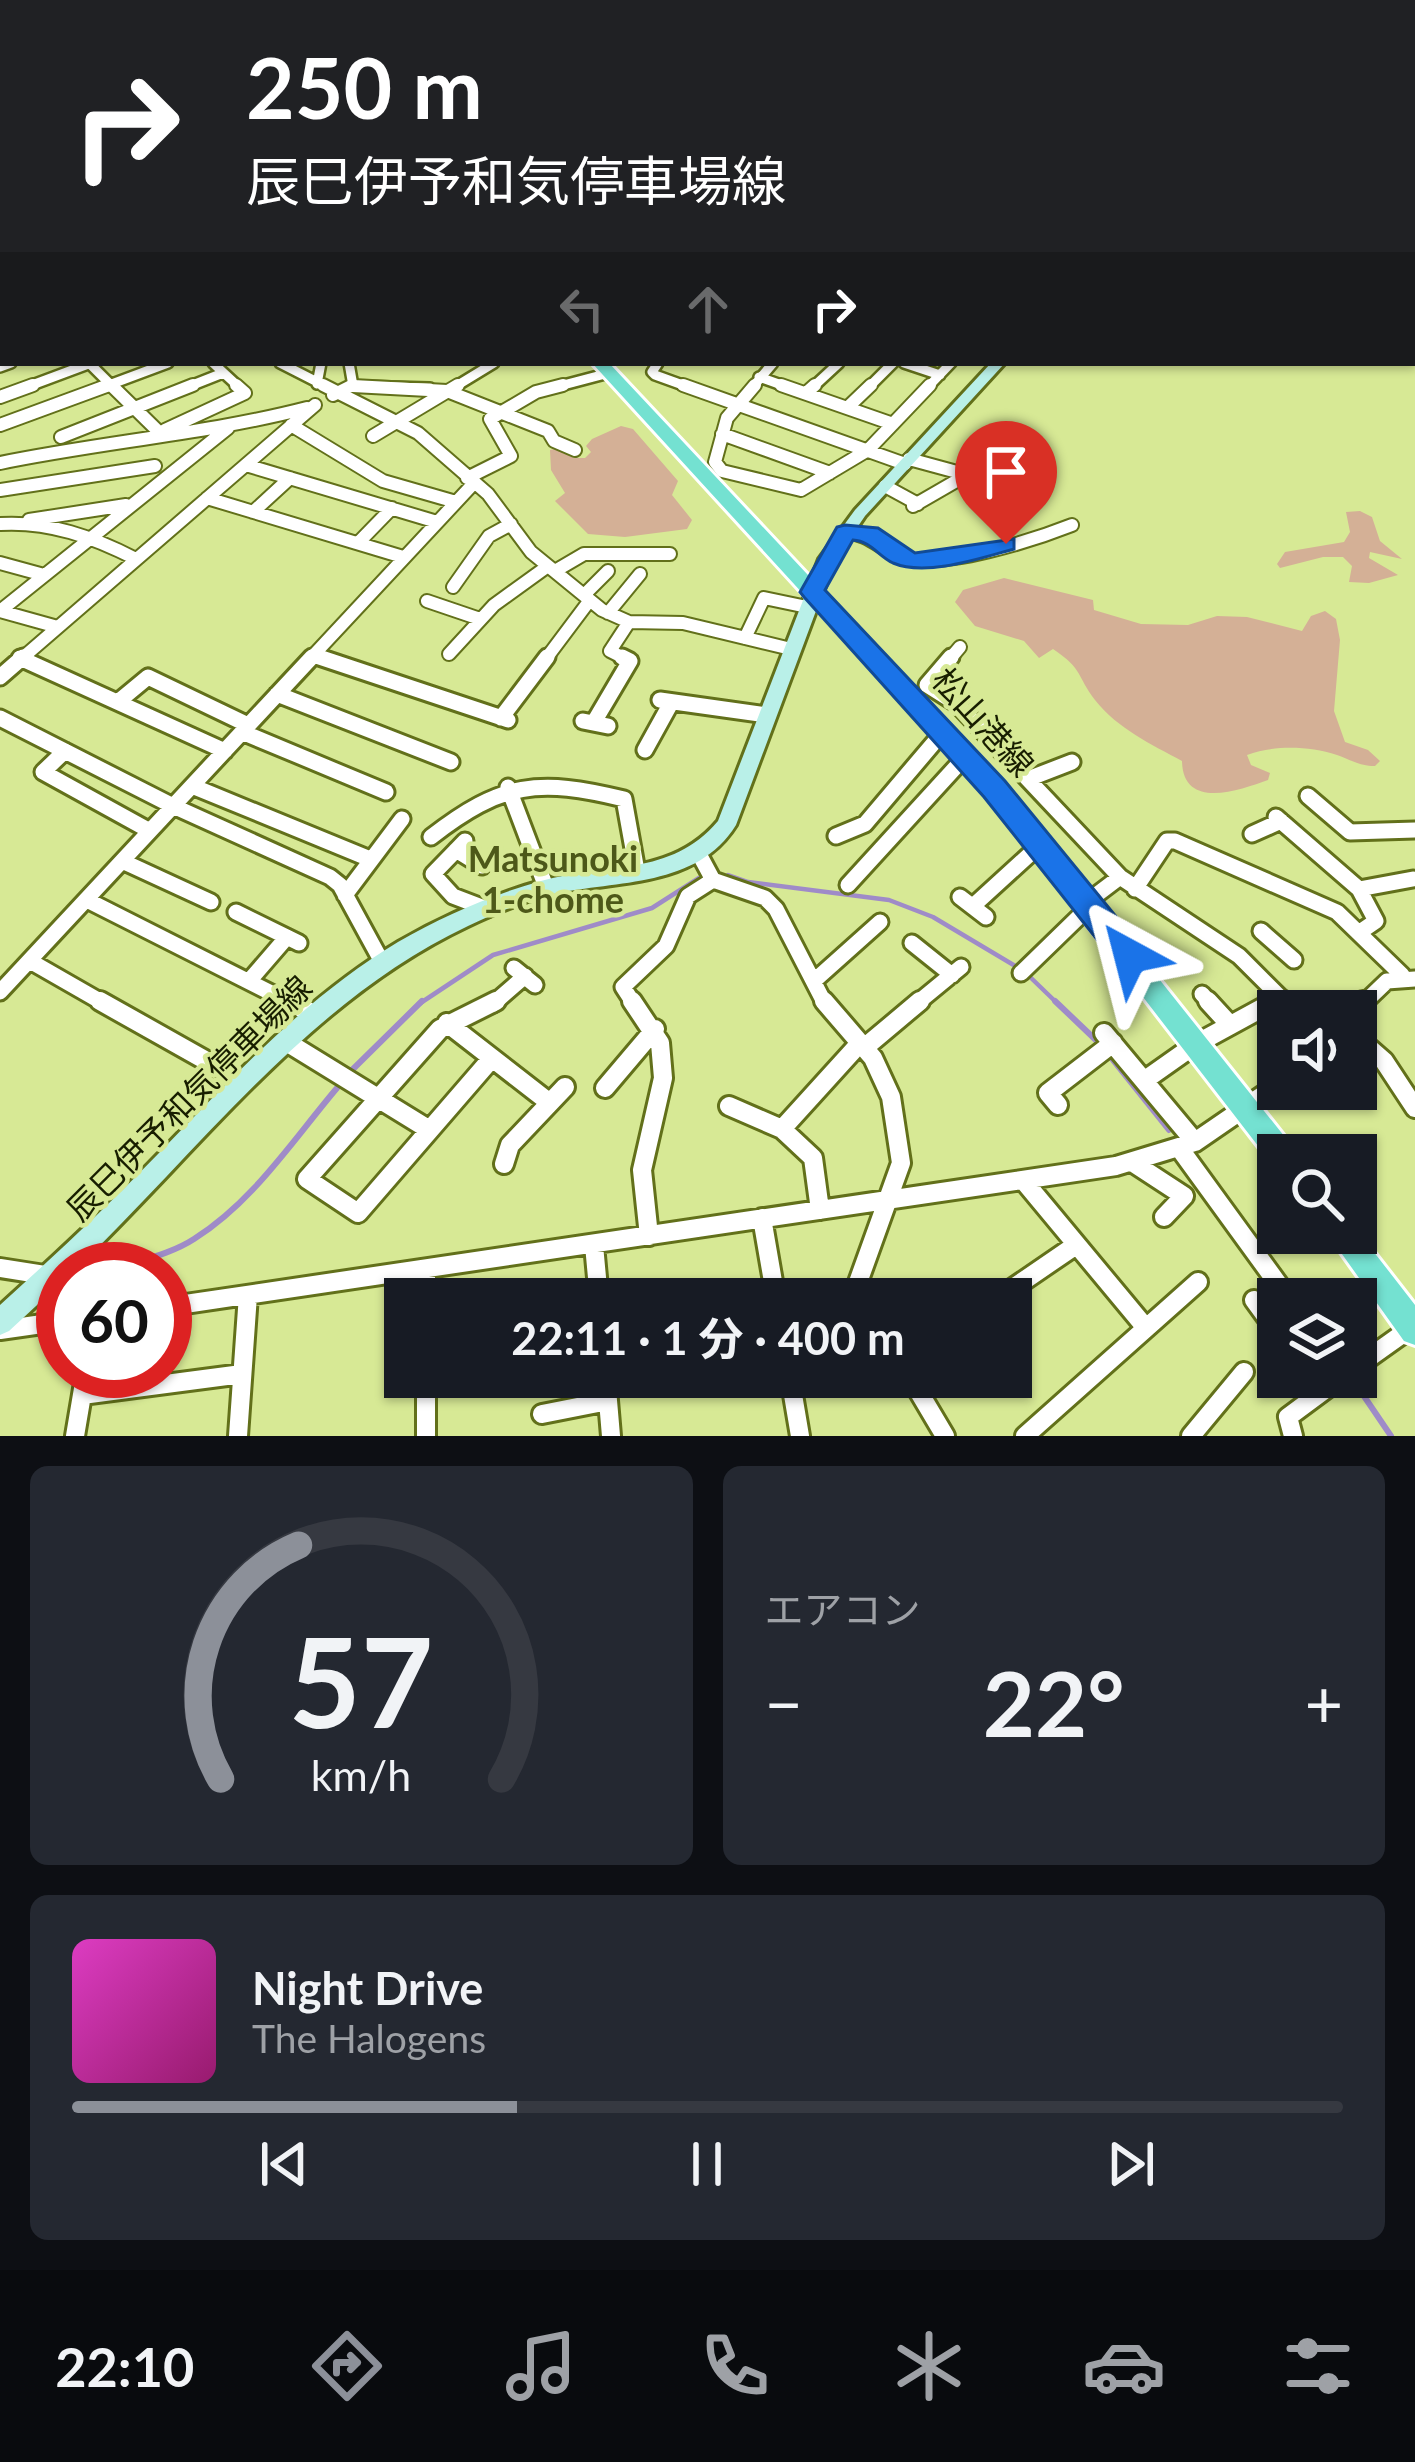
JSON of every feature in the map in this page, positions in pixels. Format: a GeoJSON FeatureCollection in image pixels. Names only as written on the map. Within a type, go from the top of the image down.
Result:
{"type":"FeatureCollection","features":[{"type":"Feature","properties":{"kind":"main road"},"geometry":{"type":"LineString","coordinates":[[699,854],[726,825],[810,599],[845,532],[995,366]]}},
{"type":"Feature","properties":{"kind":"main road","name":"松山港線"},"geometry":{"type":"LineString","coordinates":[[604,368],[810,599],[936,724],[1041,844],[1083,910],[1266,1134]]}},
{"type":"Feature","properties":{"kind":"main road","name":"辰巳伊予和気停車場線"},"geometry":{"type":"LineString","coordinates":[[85,1242],[312,1013],[382,962],[487,909],[546,887],[699,854]]}},
{"type":"Feature","properties":{"kind":"main road"},"geometry":{"type":"LineString","coordinates":[[1357,1254],[1414,1327]]}},
{"type":"Feature","properties":{"kind":"main road","name":"辰巳伊予和気停車場線"},"geometry":{"type":"LineString","coordinates":[[0,1326],[36,1291]]}},
{"type":"Feature","properties":{"kind":"street"},"geometry":{"type":"LineString","coordinates":[[0,397],[82,366]]}},
{"type":"Feature","properties":{"kind":"street"},"geometry":{"type":"LineString","coordinates":[[93,366],[161,433]]}},
{"type":"Feature","properties":{"kind":"street"},"geometry":{"type":"LineString","coordinates":[[0,425],[160,366]]}},
{"type":"Feature","properties":{"kind":"street"},"geometry":{"type":"LineString","coordinates":[[285,366],[418,433],[470,480],[531,552],[608,613],[628,622],[682,623],[791,649]]}},
{"type":"Feature","properties":{"kind":"street"},"geometry":{"type":"LineString","coordinates":[[317,384],[320,366]]}},
{"type":"Feature","properties":{"kind":"street"},"geometry":{"type":"LineString","coordinates":[[350,366],[353,386]]}},
{"type":"Feature","properties":{"kind":"street"},"geometry":{"type":"LineString","coordinates":[[373,436],[489,366]]}},
{"type":"Feature","properties":{"kind":"street"},"geometry":{"type":"LineString","coordinates":[[657,366],[655,374],[868,451],[972,472],[915,505],[885,486]]}},
{"type":"Feature","properties":{"kind":"street"},"geometry":{"type":"LineString","coordinates":[[806,393],[836,366]]}},
{"type":"Feature","properties":{"kind":"street"},"geometry":{"type":"LineString","coordinates":[[847,408],[890,366]]}},
{"type":"Feature","properties":{"kind":"street"},"geometry":{"type":"LineString","coordinates":[[913,366],[940,375]]}},
{"type":"Feature","properties":{"kind":"street"},"geometry":{"type":"LineString","coordinates":[[893,424],[806,393],[764,367],[736,403],[715,462],[722,471],[789,491],[801,490],[868,451],[948,366]]}},
{"type":"Feature","properties":{"kind":"street"},"geometry":{"type":"LineString","coordinates":[[0,463],[64,442],[218,368],[245,393],[161,433]]}},
{"type":"Feature","properties":{"kind":"street"},"geometry":{"type":"LineString","coordinates":[[0,992],[456,502],[470,480],[511,456],[490,419],[536,392],[604,368]]}},
{"type":"Feature","properties":{"kind":"street"},"geometry":{"type":"LineString","coordinates":[[0,677],[315,405],[353,386],[413,385],[450,392],[503,411],[523,425],[548,431],[554,441],[575,450]]}},
{"type":"Feature","properties":{"kind":"street"},"geometry":{"type":"LineString","coordinates":[[64,442],[228,428],[315,405]]}},
{"type":"Feature","properties":{"kind":"street"},"geometry":{"type":"LineString","coordinates":[[48,410],[64,442]]}},
{"type":"Feature","properties":{"kind":"street"},"geometry":{"type":"LineString","coordinates":[[291,425],[383,481],[456,502]]}},
{"type":"Feature","properties":{"kind":"street"},"geometry":{"type":"LineString","coordinates":[[0,611],[228,428]]}},
{"type":"Feature","properties":{"kind":"street"},"geometry":{"type":"LineString","coordinates":[[154,486],[161,433]]}},
{"type":"Feature","properties":{"kind":"street"},"geometry":{"type":"LineString","coordinates":[[722,434],[830,473]]}},
{"type":"Feature","properties":{"kind":"street"},"geometry":{"type":"LineString","coordinates":[[246,465],[437,522]]}},
{"type":"Feature","properties":{"kind":"street"},"geometry":{"type":"LineString","coordinates":[[0,490],[155,466]]}},
{"type":"Feature","properties":{"kind":"street"},"geometry":{"type":"LineString","coordinates":[[254,512],[290,478]]}},
{"type":"Feature","properties":{"kind":"street"},"geometry":{"type":"LineString","coordinates":[[207,498],[404,557]]}},
{"type":"Feature","properties":{"kind":"street"},"geometry":{"type":"LineString","coordinates":[[0,524],[131,504]]}},
{"type":"Feature","properties":{"kind":"street"},"geometry":{"type":"LineString","coordinates":[[358,543],[392,508]]}},
{"type":"Feature","properties":{"kind":"street"},"geometry":{"type":"LineString","coordinates":[[23,521],[89,538],[136,559]]}},
{"type":"Feature","properties":{"kind":"street"},"geometry":{"type":"LineString","coordinates":[[453,587],[489,536],[511,524]]}},
{"type":"Feature","properties":{"kind":"street"},"geometry":{"type":"LineString","coordinates":[[845,532],[869,534],[898,556],[922,561],[1048,536],[1072,525]]}},
{"type":"Feature","properties":{"kind":"street"},"geometry":{"type":"LineString","coordinates":[[449,653],[480,619],[552,568],[584,554],[670,554]]}},
{"type":"Feature","properties":{"kind":"street"},"geometry":{"type":"LineString","coordinates":[[0,563],[44,575]]}},
{"type":"Feature","properties":{"kind":"street"},"geometry":{"type":"LineString","coordinates":[[313,655],[446,704],[505,719],[608,571]]}},
{"type":"Feature","properties":{"kind":"street"},"geometry":{"type":"LineString","coordinates":[[608,613],[640,574]]}},
{"type":"Feature","properties":{"kind":"street"},"geometry":{"type":"LineString","coordinates":[[745,638],[764,598],[810,599]]}},
{"type":"Feature","properties":{"kind":"street"},"geometry":{"type":"LineString","coordinates":[[427,602],[480,619]]}},
{"type":"Feature","properties":{"kind":"street"},"geometry":{"type":"LineString","coordinates":[[0,611],[54,626]]}},
{"type":"Feature","properties":{"kind":"street"},"geometry":{"type":"LineString","coordinates":[[595,723],[630,661],[610,651],[628,622]]}},
{"type":"Feature","properties":{"kind":"street"},"geometry":{"type":"LineString","coordinates":[[960,647],[927,685],[957,704],[1120,877],[1214,937],[1273,990]]}},
{"type":"Feature","properties":{"kind":"street"},"geometry":{"type":"LineString","coordinates":[[20,658],[225,751]]}},
{"type":"Feature","properties":{"kind":"street"},"geometry":{"type":"LineString","coordinates":[[119,701],[148,676],[245,729],[387,792]]}},
{"type":"Feature","properties":{"kind":"street"},"geometry":{"type":"LineString","coordinates":[[277,694],[452,762]]}},
{"type":"Feature","properties":{"kind":"street"},"geometry":{"type":"LineString","coordinates":[[652,745],[666,701],[766,715]]}},
{"type":"Feature","properties":{"kind":"street"},"geometry":{"type":"LineString","coordinates":[[836,836],[865,824],[936,724],[957,704]]}},
{"type":"Feature","properties":{"kind":"street"},"geometry":{"type":"LineString","coordinates":[[0,718],[173,806],[330,878],[345,895],[382,962]]}},
{"type":"Feature","properties":{"kind":"street"},"geometry":{"type":"LineString","coordinates":[[848,885],[963,754],[990,739]]}},
{"type":"Feature","properties":{"kind":"street"},"geometry":{"type":"LineString","coordinates":[[65,752],[43,772],[150,831]]}},
{"type":"Feature","properties":{"kind":"street"},"geometry":{"type":"LineString","coordinates":[[1028,779],[1072,762]]}},
{"type":"Feature","properties":{"kind":"street"},"geometry":{"type":"LineString","coordinates":[[431,837],[472,806],[508,787],[554,784],[624,799],[637,871]]}},
{"type":"Feature","properties":{"kind":"street"},"geometry":{"type":"LineString","coordinates":[[192,785],[370,859]]}},
{"type":"Feature","properties":{"kind":"street"},"geometry":{"type":"LineString","coordinates":[[508,787],[546,887]]}},
{"type":"Feature","properties":{"kind":"street"},"geometry":{"type":"LineString","coordinates":[[1308,796],[1350,832],[1415,830]]}},
{"type":"Feature","properties":{"kind":"street"},"geometry":{"type":"LineString","coordinates":[[345,895],[402,819]]}},
{"type":"Feature","properties":{"kind":"street"},"geometry":{"type":"LineString","coordinates":[[1252,834],[1278,819],[1359,889],[1376,921],[1360,932]]}},
{"type":"Feature","properties":{"kind":"street"},"geometry":{"type":"LineString","coordinates":[[1135,889],[1167,841],[1175,841],[1337,912],[1408,970],[1373,990]]}},
{"type":"Feature","properties":{"kind":"street"},"geometry":{"type":"LineString","coordinates":[[973,906],[1041,844]]}},
{"type":"Feature","properties":{"kind":"street"},"geometry":{"type":"LineString","coordinates":[[482,866],[461,845],[433,874],[453,896],[487,909]]}},
{"type":"Feature","properties":{"kind":"street"},"geometry":{"type":"LineString","coordinates":[[699,854],[712,880]]}},
{"type":"Feature","properties":{"kind":"street"},"geometry":{"type":"LineString","coordinates":[[122,861],[211,902]]}},
{"type":"Feature","properties":{"kind":"street"},"geometry":{"type":"LineString","coordinates":[[1021,974],[1120,877]]}},
{"type":"Feature","properties":{"kind":"street"},"geometry":{"type":"LineString","coordinates":[[649,1236],[642,1170],[663,1078],[655,1029],[623,987],[670,940],[685,898],[712,880],[765,898],[776,909],[826,1005],[862,1046],[891,1096],[901,1150],[889,1199],[860,1278]]}},
{"type":"Feature","properties":{"kind":"street"},"geometry":{"type":"LineString","coordinates":[[1359,889],[1407,881],[1415,898]]}},
{"type":"Feature","properties":{"kind":"street"},"geometry":{"type":"LineString","coordinates":[[87,900],[312,1013]]}},
{"type":"Feature","properties":{"kind":"street"},"geometry":{"type":"LineString","coordinates":[[1056,910],[1083,910]]}},
{"type":"Feature","properties":{"kind":"street"},"geometry":{"type":"LineString","coordinates":[[248,912],[293,940],[249,982]]}},
{"type":"Feature","properties":{"kind":"street"},"geometry":{"type":"LineString","coordinates":[[814,981],[882,927]]}},
{"type":"Feature","properties":{"kind":"street"},"geometry":{"type":"LineString","coordinates":[[1261,931],[1297,957],[1284,990]]}},
{"type":"Feature","properties":{"kind":"street"},"geometry":{"type":"LineString","coordinates":[[782,1130],[862,1046],[957,971],[912,943]]}},
{"type":"Feature","properties":{"kind":"street"},"geometry":{"type":"LineString","coordinates":[[30,961],[244,1082]]}},
{"type":"Feature","properties":{"kind":"street"},"geometry":{"type":"LineString","coordinates":[[492,1058],[358,1213],[307,1179],[375,1096],[447,1023],[491,1005],[524,976]]}},
{"type":"Feature","properties":{"kind":"street"},"geometry":{"type":"LineString","coordinates":[[1202,994],[1230,1025]]}},
{"type":"Feature","properties":{"kind":"street"},"geometry":{"type":"LineString","coordinates":[[1144,1080],[1257,1010]]}},
{"type":"Feature","properties":{"kind":"street"},"geometry":{"type":"LineString","coordinates":[[447,1023],[550,1102]]}},
{"type":"Feature","properties":{"kind":"street"},"geometry":{"type":"LineString","coordinates":[[605,1088],[655,1029]]}},
{"type":"Feature","properties":{"kind":"street"},"geometry":{"type":"LineString","coordinates":[[1058,1105],[1048,1093],[1108,1038],[1144,1080],[1274,1278]]}},
{"type":"Feature","properties":{"kind":"street"},"geometry":{"type":"LineString","coordinates":[[284,1041],[428,1129]]}},
{"type":"Feature","properties":{"kind":"street"},"geometry":{"type":"LineString","coordinates":[[1377,1056],[1409,1087],[1415,1108]]}},
{"type":"Feature","properties":{"kind":"street"},"geometry":{"type":"LineString","coordinates":[[504,1165],[510,1144],[565,1087]]}},
{"type":"Feature","properties":{"kind":"street"},"geometry":{"type":"LineString","coordinates":[[192,1303],[1132,1162],[1187,1145],[1257,1098]]}},
{"type":"Feature","properties":{"kind":"street"},"geometry":{"type":"LineString","coordinates":[[730,1106],[782,1130],[813,1157],[820,1210]]}},
{"type":"Feature","properties":{"kind":"street"},"geometry":{"type":"LineString","coordinates":[[1132,1162],[1184,1196],[1164,1217]]}},
{"type":"Feature","properties":{"kind":"street"},"geometry":{"type":"LineString","coordinates":[[1023,1180],[1146,1328]]}},
{"type":"Feature","properties":{"kind":"street"},"geometry":{"type":"LineString","coordinates":[[762,1218],[772,1278]]}},
{"type":"Feature","properties":{"kind":"street"},"geometry":{"type":"LineString","coordinates":[[594,1245],[597,1278]]}},
{"type":"Feature","properties":{"kind":"street"},"geometry":{"type":"LineString","coordinates":[[1028,1278],[1076,1245]]}},
{"type":"Feature","properties":{"kind":"street"},"geometry":{"type":"LineString","coordinates":[[0,1268],[36,1274]]}},
{"type":"Feature","properties":{"kind":"street"},"geometry":{"type":"LineString","coordinates":[[426,1269],[426,1278]]}},
{"type":"Feature","properties":{"kind":"street"},"geometry":{"type":"LineString","coordinates":[[1025,1436],[1198,1282]]}},
{"type":"Feature","properties":{"kind":"street"},"geometry":{"type":"LineString","coordinates":[[238,1436],[248,1295]]}},
{"type":"Feature","properties":{"kind":"street"},"geometry":{"type":"LineString","coordinates":[[1254,1300],[1257,1304]]}},
{"type":"Feature","properties":{"kind":"street"},"geometry":{"type":"LineString","coordinates":[[0,1326],[36,1324]]}},
{"type":"Feature","properties":{"kind":"street"},"geometry":{"type":"LineString","coordinates":[[1377,1353],[1414,1327]]}},
{"type":"Feature","properties":{"kind":"street"},"geometry":{"type":"LineString","coordinates":[[1191,1436],[1244,1372]]}},
{"type":"Feature","properties":{"kind":"street"},"geometry":{"type":"LineString","coordinates":[[192,1381],[242,1375]]}},
{"type":"Feature","properties":{"kind":"street"},"geometry":{"type":"LineString","coordinates":[[75,1436],[81,1398]]}},
{"type":"Feature","properties":{"kind":"street"},"geometry":{"type":"LineString","coordinates":[[426,1398],[426,1436]]}},
{"type":"Feature","properties":{"kind":"street"},"geometry":{"type":"LineString","coordinates":[[608,1398],[611,1436]]}},
{"type":"Feature","properties":{"kind":"street"},"geometry":{"type":"LineString","coordinates":[[794,1398],[800,1436]]}},
{"type":"Feature","properties":{"kind":"street"},"geometry":{"type":"LineString","coordinates":[[922,1398],[945,1436]]}},
{"type":"Feature","properties":{"kind":"street"},"geometry":{"type":"LineString","coordinates":[[1293,1436],[1288,1417],[1304,1398]]}},
{"type":"Feature","properties":{"kind":"street"},"geometry":{"type":"LineString","coordinates":[[542,1414],[608,1401]]}},
{"type":"Feature","properties":{"kind":"shaded area"},"geometry":{"type":"Polygon","coordinates":[[[621,426],[633,429],[678,481],[672,495],[692,520],[687,529],[625,537],[588,534],[555,501],[565,493],[551,470],[550,450],[559,448],[574,458],[585,458],[592,439],[621,426]]]}},
{"type":"Feature","properties":{"kind":"shaded area"},"geometry":{"type":"Polygon","coordinates":[[[1360,511],[1372,517],[1380,541],[1402,559],[1370,552],[1369,558],[1398,575],[1369,583],[1349,582],[1352,566],[1343,557],[1280,568],[1277,564],[1285,552],[1344,542],[1350,532],[1346,512],[1360,511]]]}},
{"type":"Feature","properties":{"kind":"shaded area"},"geometry":{"type":"Polygon","coordinates":[[[1004,578],[1093,600],[1094,610],[1141,624],[1188,625],[1217,616],[1247,617],[1302,631],[1311,616],[1325,611],[1336,619],[1340,640],[1334,711],[1345,742],[1368,750],[1380,761],[1369,766],[1315,750],[1269,750],[1247,755],[1251,765],[1270,773],[1268,780],[1229,792],[1202,792],[1185,777],[1182,761],[1104,710],[1063,656],[1053,649],[1039,658],[1024,641],[975,626],[955,602],[963,590],[1004,578]]]}},
{"type":"Feature","properties":{"kind":"waterway"},"geometry":{"type":"LineString","coordinates":[[728,875],[748,882],[889,900],[933,917],[1017,967]]}},
{"type":"Feature","properties":{"kind":"waterway"},"geometry":{"type":"LineString","coordinates":[[419,1004],[493,955],[652,908],[699,878]]}},
{"type":"Feature","properties":{"kind":"waterway"},"geometry":{"type":"LineString","coordinates":[[1029,976],[1058,1004]]}},
{"type":"Feature","properties":{"kind":"waterway"},"geometry":{"type":"LineString","coordinates":[[350,1072],[422,1001]]}},
{"type":"Feature","properties":{"kind":"waterway"},"geometry":{"type":"LineString","coordinates":[[1055,1001],[1099,1043]]}},
{"type":"Feature","properties":{"kind":"waterway"},"geometry":{"type":"LineString","coordinates":[[1109,1055],[1169,1130]]}},
{"type":"Feature","properties":{"kind":"waterway"},"geometry":{"type":"LineString","coordinates":[[189,1242],[235,1207],[337,1088]]}},
{"type":"Feature","properties":{"kind":"waterway"},"geometry":{"type":"LineString","coordinates":[[1365,1398],[1391,1436]]}},
{"type":"Feature","properties":{"kind":"district","name":"Matsunoki 1-chome"},"geometry":{"type":"Point","coordinates":[553,880]}},
{"type":"Feature","properties":{"kind":"route"},"geometry":{"type":"LineString","coordinates":[[1006,544],[914,561],[898,556],[869,534],[845,532],[812,592],[994,789],[1130,956]]}}]}
